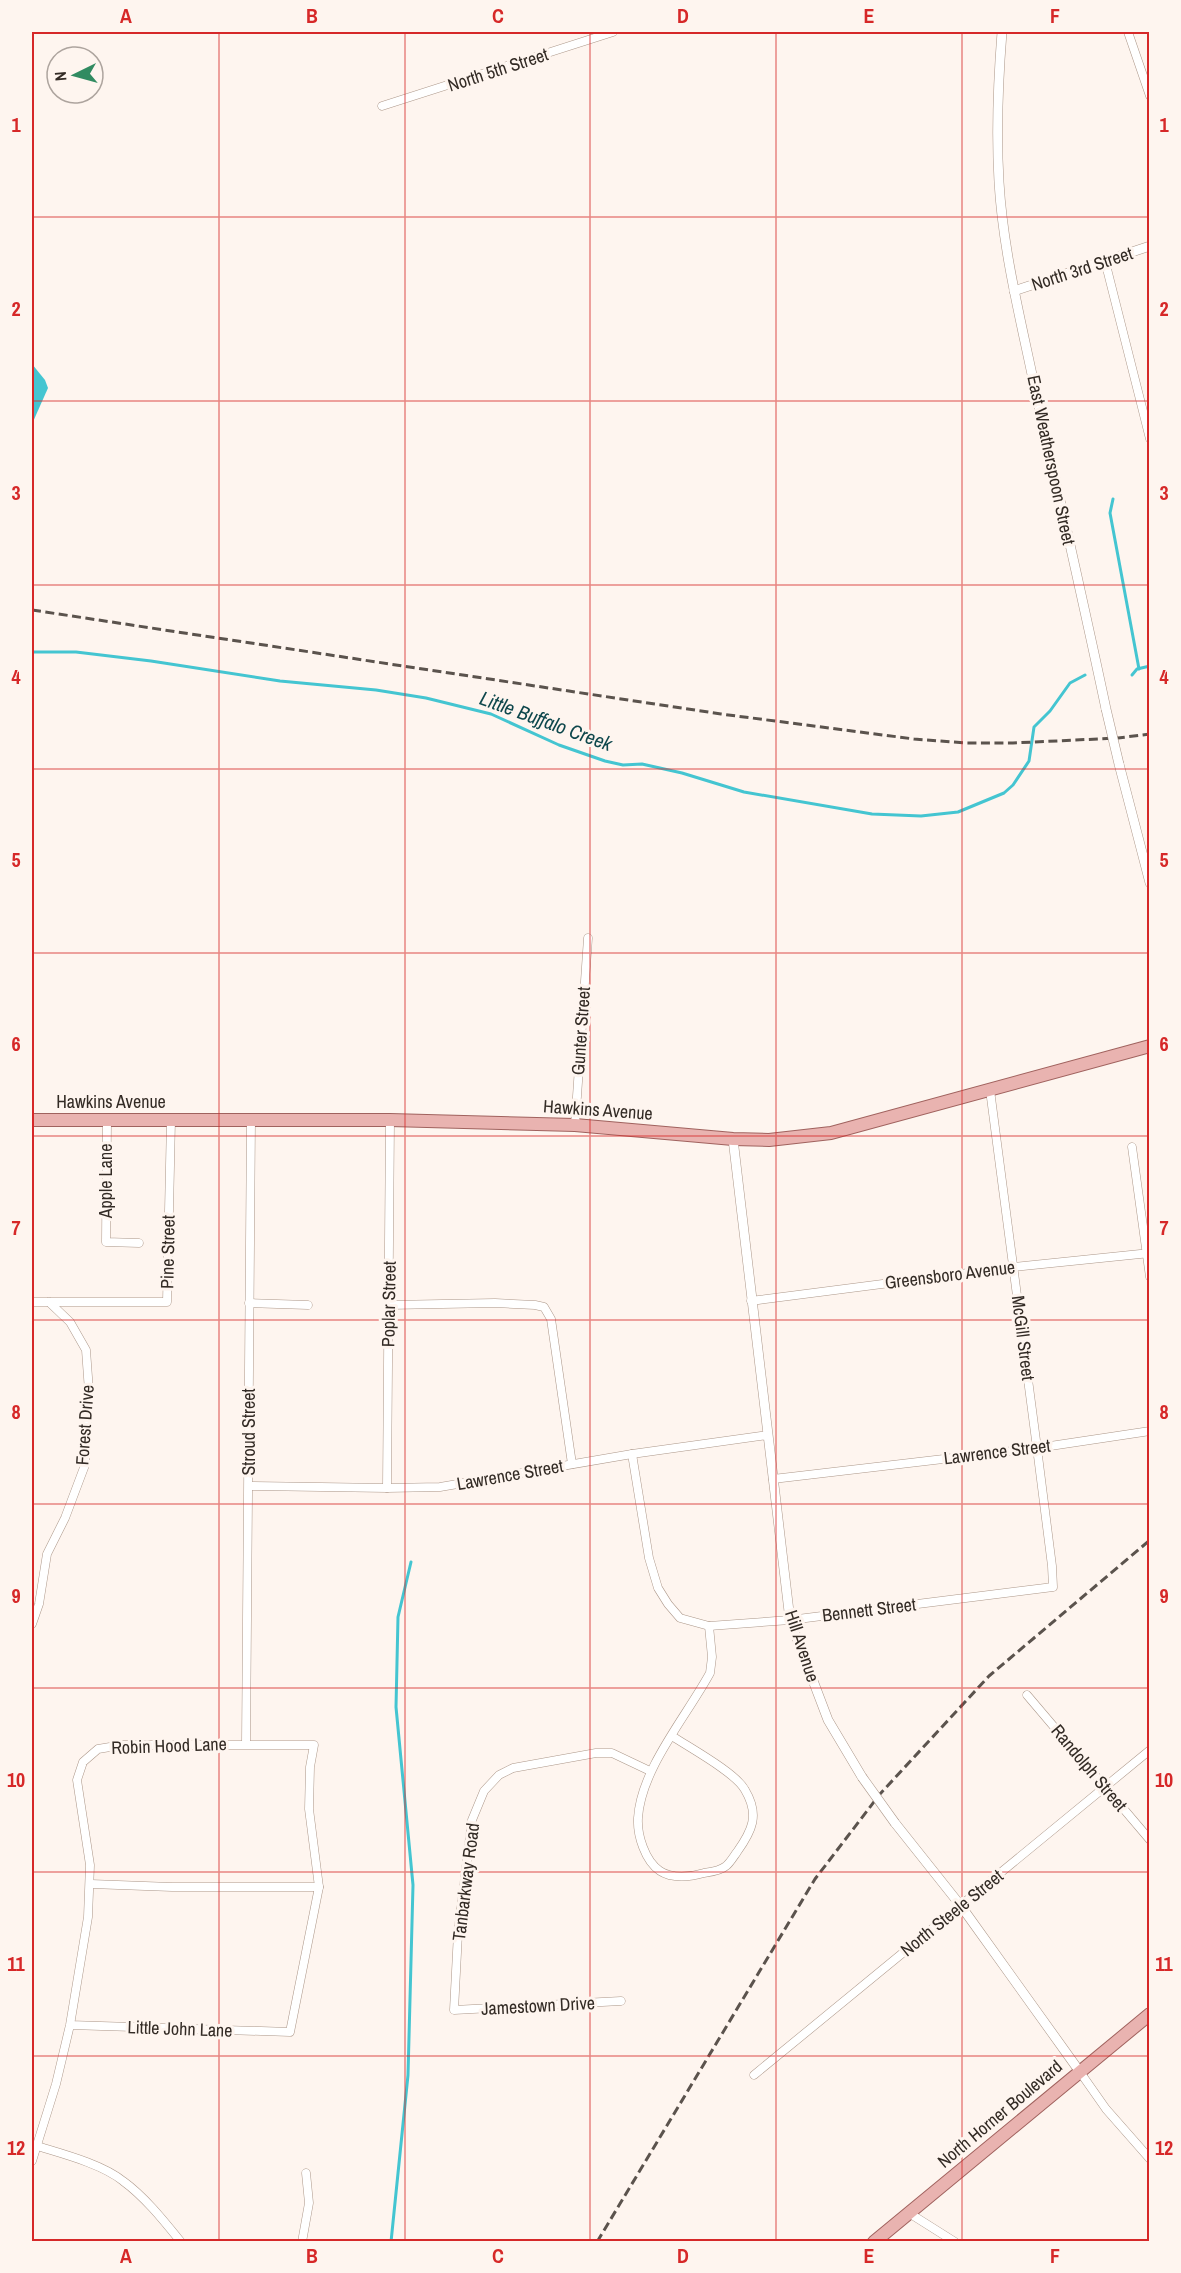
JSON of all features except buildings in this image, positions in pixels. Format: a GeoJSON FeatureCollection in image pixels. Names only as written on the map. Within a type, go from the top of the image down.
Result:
{"type":"FeatureCollection","features":[{"type":"Feature","properties":{"kind":"main road","name":"Hawkins Avenue"},"geometry":{"type":"LineString","coordinates":[[32,1120],[390,1120],[575,1125],[769,1140],[831,1133],[1149,1046]]}},
{"type":"Feature","properties":{"kind":"main road","name":"North Horner Boulevard"},"geometry":{"type":"LineString","coordinates":[[874,2241],[1149,2014]]}},
{"type":"Feature","properties":{"kind":"street","name":"North 5th Street"},"geometry":{"type":"LineString","coordinates":[[382,106],[613,32]]}},
{"type":"Feature","properties":{"kind":"street","name":"East Weatherspoon Street"},"geometry":{"type":"LineString","coordinates":[[1002,32],[997,100],[999,184],[1014,291],[1106,708],[1149,883]]}},
{"type":"Feature","properties":{"kind":"street"},"geometry":{"type":"LineString","coordinates":[[1128,32],[1149,96]]}},
{"type":"Feature","properties":{"kind":"street","name":"North 3rd Street"},"geometry":{"type":"LineString","coordinates":[[1014,291],[1149,246]]}},
{"type":"Feature","properties":{"kind":"street"},"geometry":{"type":"LineString","coordinates":[[1105,261],[1149,439]]}},
{"type":"Feature","properties":{"kind":"street","name":"Gunter Street"},"geometry":{"type":"LineString","coordinates":[[575,1125],[588,938]]}},
{"type":"Feature","properties":{"kind":"street","name":"McGill Street"},"geometry":{"type":"LineString","coordinates":[[990,1090],[1053,1587]]}},
{"type":"Feature","properties":{"kind":"street","name":"Stroud Street"},"geometry":{"type":"LineString","coordinates":[[246,1744],[251,1119]]}},
{"type":"Feature","properties":{"kind":"street","name":"Apple Lane"},"geometry":{"type":"LineString","coordinates":[[107,1120],[106,1242],[139,1243]]}},
{"type":"Feature","properties":{"kind":"street","name":"Pine Street"},"geometry":{"type":"LineString","coordinates":[[49,1302],[167,1302],[171,1120]]}},
{"type":"Feature","properties":{"kind":"street","name":"Poplar Street"},"geometry":{"type":"LineString","coordinates":[[387,1488],[390,1120]]}},
{"type":"Feature","properties":{"kind":"street","name":"Hill Avenue"},"geometry":{"type":"LineString","coordinates":[[733,1139],[790,1620],[828,1720],[862,1777],[895,1823],[961,1906],[1080,2072]]}},
{"type":"Feature","properties":{"kind":"street"},"geometry":{"type":"LineString","coordinates":[[1132,1148],[1148,1252],[1149,1277]]}},
{"type":"Feature","properties":{"kind":"street","name":"Greensboro Avenue"},"geometry":{"type":"LineString","coordinates":[[751,1301],[1148,1252]]}},
{"type":"Feature","properties":{"kind":"street"},"geometry":{"type":"LineString","coordinates":[[32,1302],[49,1302]]}},
{"type":"Feature","properties":{"kind":"street","name":"Forest Drive"},"geometry":{"type":"LineString","coordinates":[[32,1624],[39,1604],[48,1554],[65,1518],[85,1465],[89,1391],[86,1350],[70,1322],[49,1302]]}},
{"type":"Feature","properties":{"kind":"street"},"geometry":{"type":"LineString","coordinates":[[249,1303],[308,1305]]}},
{"type":"Feature","properties":{"kind":"street"},"geometry":{"type":"LineString","coordinates":[[389,1305],[535,1305],[546,1310],[551,1318],[572,1464]]}},
{"type":"Feature","properties":{"kind":"street","name":"Lawrence Street"},"geometry":{"type":"LineString","coordinates":[[773,1479],[1037,1448],[1149,1431]]}},
{"type":"Feature","properties":{"kind":"street","name":"Lawrence Street"},"geometry":{"type":"LineString","coordinates":[[249,1486],[440,1487],[632,1454],[768,1435]]}},
{"type":"Feature","properties":{"kind":"street","name":"Bennett Street"},"geometry":{"type":"LineString","coordinates":[[632,1454],[649,1558],[658,1588],[680,1618],[709,1626],[790,1620],[1053,1587]]}},
{"type":"Feature","properties":{"kind":"street"},"geometry":{"type":"LineString","coordinates":[[672,1736],[740,1782],[750,1801],[752,1827],[727,1866],[700,1875],[679,1876],[660,1871],[652,1863],[643,1847],[638,1819],[650,1771],[710,1673],[712,1657],[709,1626]]}},
{"type":"Feature","properties":{"kind":"street","name":"Randolph Street"},"geometry":{"type":"LineString","coordinates":[[1028,1695],[1149,1840]]}},
{"type":"Feature","properties":{"kind":"street","name":"Robin Hood Lane"},"geometry":{"type":"LineString","coordinates":[[32,2161],[56,2084],[70,2025],[88,1917],[90,1865],[77,1780],[83,1762],[98,1749],[122,1745],[314,1745],[310,1767],[309,1809],[318,1887]]}},
{"type":"Feature","properties":{"kind":"street","name":"North Steele Street"},"geometry":{"type":"LineString","coordinates":[[754,2075],[1149,1750]]}},
{"type":"Feature","properties":{"kind":"street","name":"Tanbarkway Road"},"geometry":{"type":"LineString","coordinates":[[454,2010],[458,1933],[472,1820],[484,1791],[499,1775],[513,1768],[596,1753],[612,1753],[650,1771]]}},
{"type":"Feature","properties":{"kind":"street"},"geometry":{"type":"LineString","coordinates":[[91,1884],[172,1887],[318,1887]]}},
{"type":"Feature","properties":{"kind":"street","name":"Little John Lane"},"geometry":{"type":"LineString","coordinates":[[70,2025],[290,2032],[318,1887]]}},
{"type":"Feature","properties":{"kind":"street","name":"Jamestown Drive"},"geometry":{"type":"LineString","coordinates":[[454,2010],[621,2001]]}},
{"type":"Feature","properties":{"kind":"street"},"geometry":{"type":"LineString","coordinates":[[1080,2072],[1106,2109],[1149,2159]]}},
{"type":"Feature","properties":{"kind":"street"},"geometry":{"type":"LineString","coordinates":[[37,2146],[71,2157],[123,2180],[182,2241]]}},
{"type":"Feature","properties":{"kind":"street"},"geometry":{"type":"LineString","coordinates":[[302,2241],[309,2203],[306,2173]]}},
{"type":"Feature","properties":{"kind":"street"},"geometry":{"type":"LineString","coordinates":[[909,2213],[955,2241]]}},
{"type":"Feature","properties":{"kind":"water"},"geometry":{"type":"Polygon","coordinates":[[[32,364],[45,380],[48,388],[32,424],[32,364]]]}},
{"type":"Feature","properties":{"kind":"waterway"},"geometry":{"type":"LineString","coordinates":[[1113,499],[1110,513],[1139,669]]}},
{"type":"Feature","properties":{"kind":"waterway","name":"Little Buffalo Creek"},"geometry":{"type":"LineString","coordinates":[[32,652],[76,652],[280,681],[376,690],[426,698],[491,714],[559,745],[605,761],[623,765],[642,764],[682,773],[744,792],[872,814],[921,816],[958,812],[1004,793],[1013,785],[1029,761],[1034,727],[1050,711],[1070,683],[1085,675]]}},
{"type":"Feature","properties":{"kind":"waterway","name":"Little Buffalo Creek"},"geometry":{"type":"LineString","coordinates":[[1132,675],[1137,669],[1150,666]]}},
{"type":"Feature","properties":{"kind":"waterway"},"geometry":{"type":"LineString","coordinates":[[391,2242],[408,2075],[413,1885],[396,1707],[398,1617],[411,1562]]}},
{"type":"Feature","properties":{"kind":"railway"},"geometry":{"type":"LineString","coordinates":[[32,610],[721,714],[914,739],[966,743],[1013,743],[1118,738],[1150,734]]}},
{"type":"Feature","properties":{"kind":"railway"},"geometry":{"type":"LineString","coordinates":[[597,2242],[815,1879],[880,1794],[989,1676],[1150,1540]]}}]}
